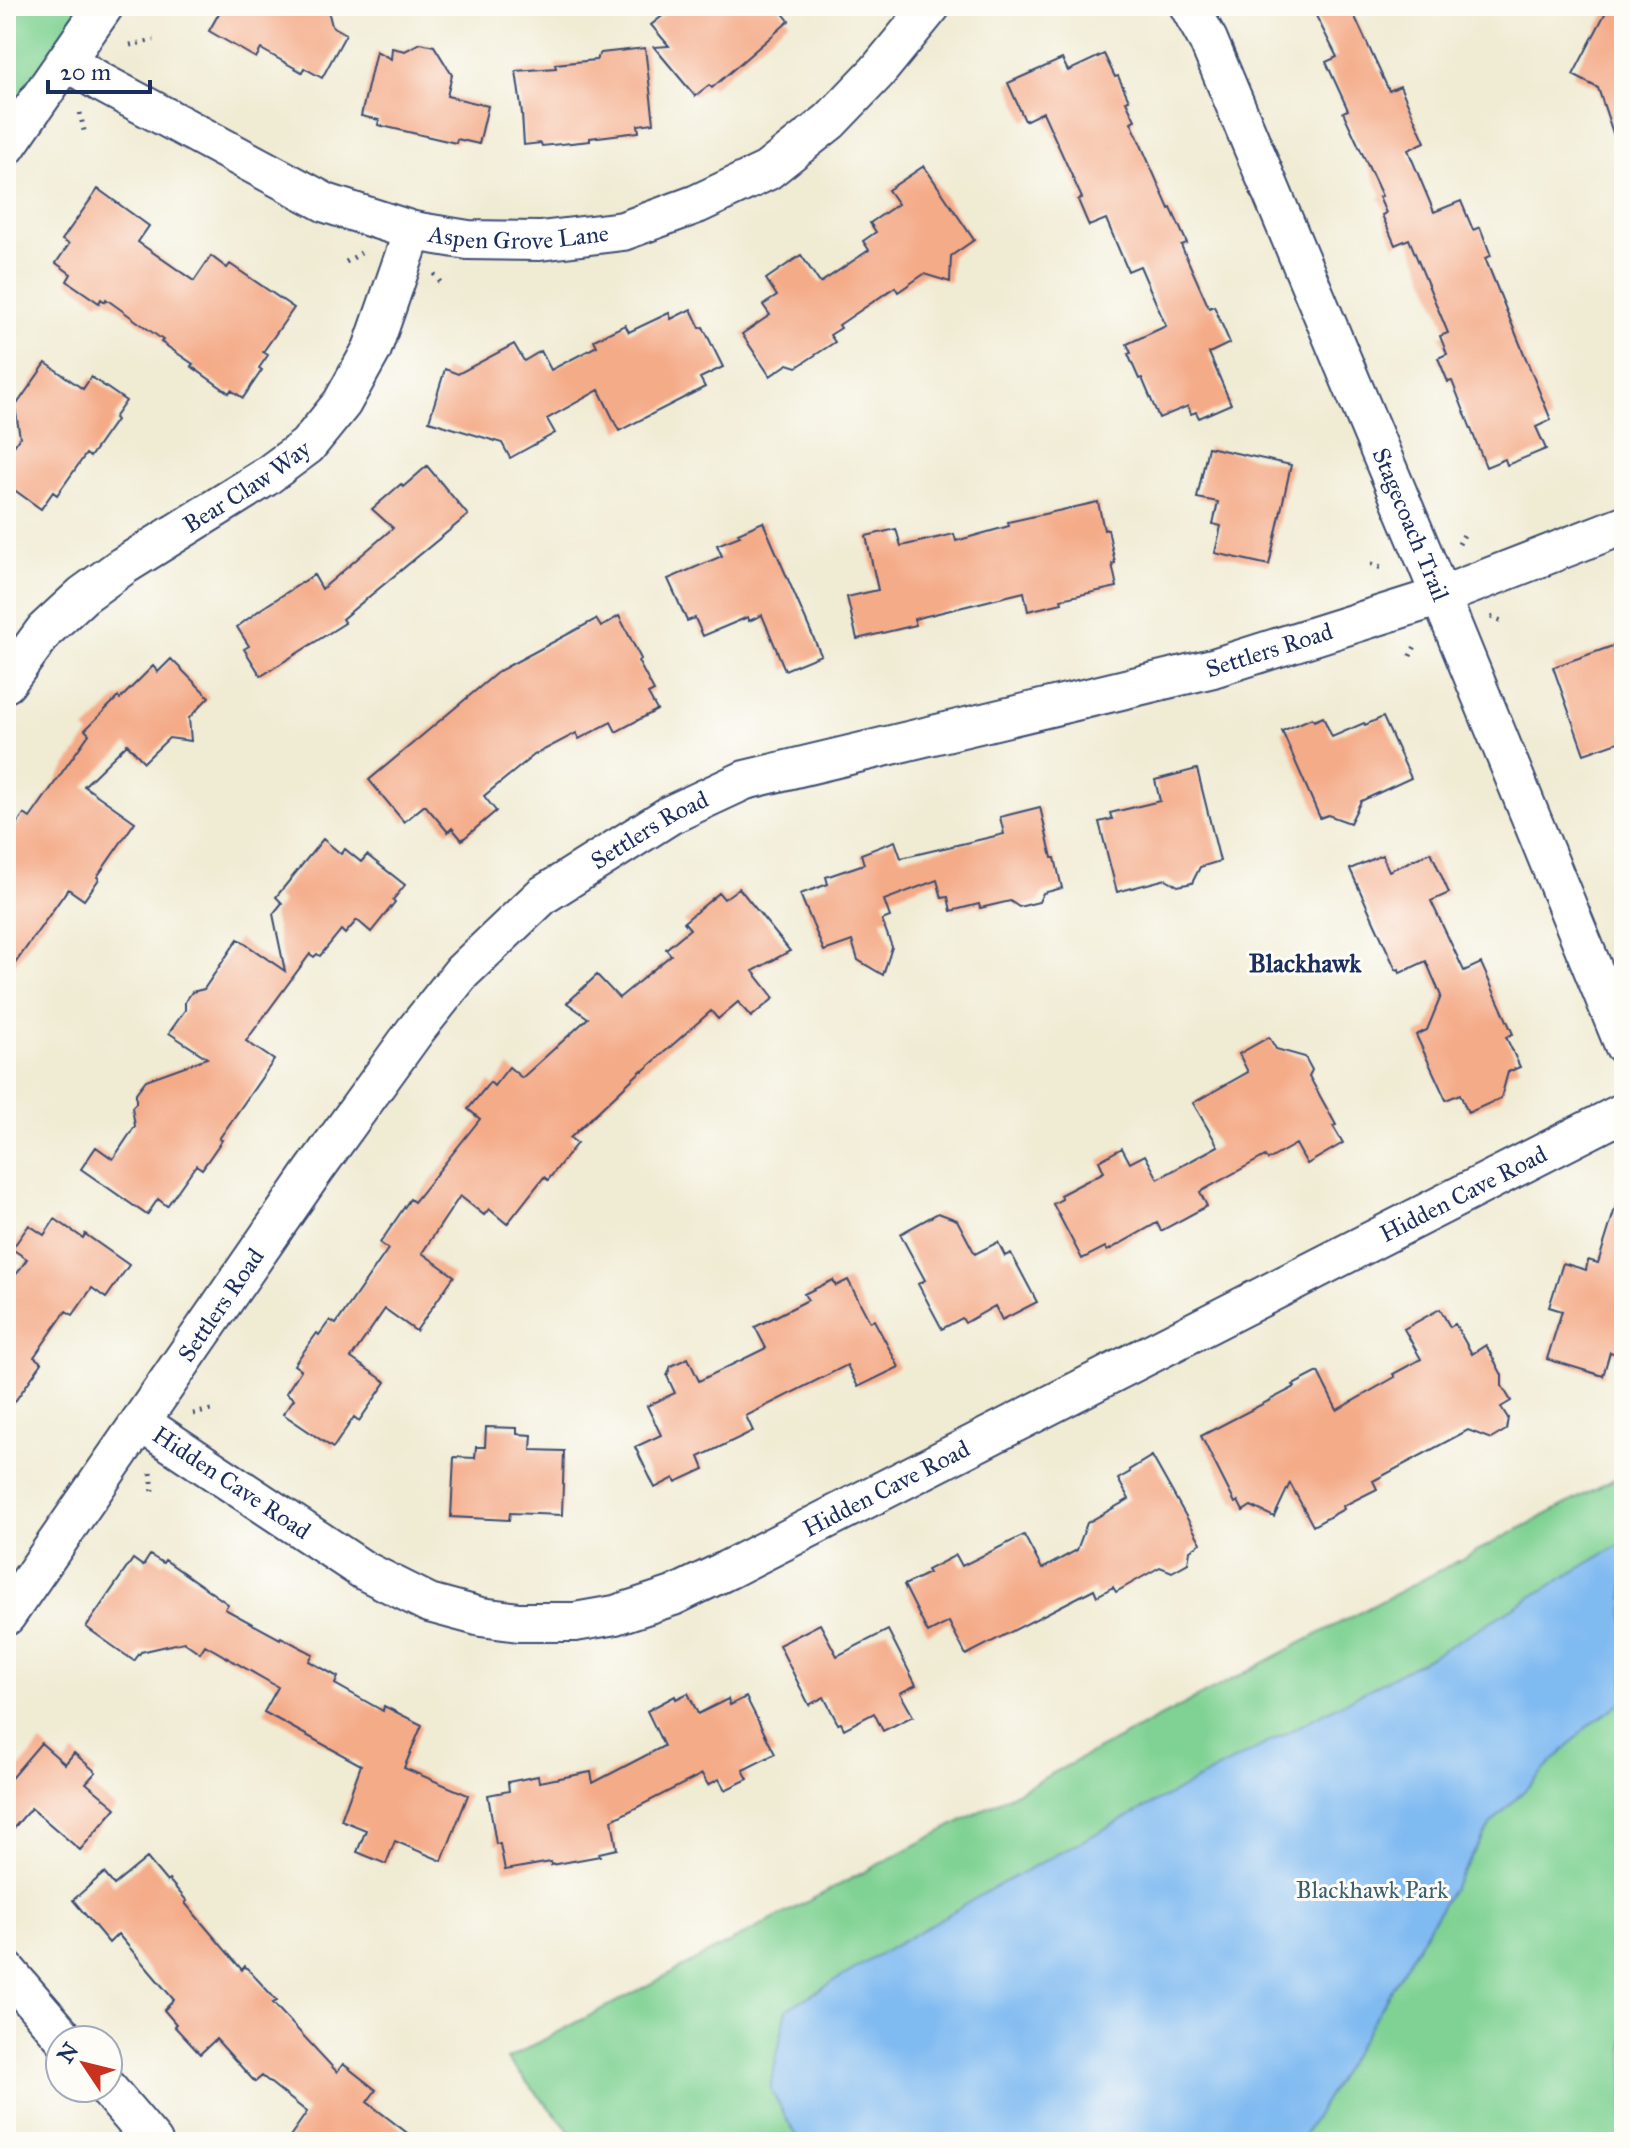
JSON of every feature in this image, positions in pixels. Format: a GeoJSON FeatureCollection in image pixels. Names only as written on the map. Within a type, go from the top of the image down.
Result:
{"type":"FeatureCollection","features":[{"type":"Feature","properties":{"kind":"street"},"geometry":{"type":"LineString","coordinates":[[6,147],[104,6]]}},
{"type":"Feature","properties":{"kind":"street","name":"Aspen Grove Lane"},"geometry":{"type":"LineString","coordinates":[[66,61],[326,203],[413,231],[468,240],[540,241],[623,231],[697,204],[767,171],[830,121],[877,72],[931,6]]}},
{"type":"Feature","properties":{"kind":"street","name":"Stagecoach Trail"},"geometry":{"type":"LineString","coordinates":[[1189,6],[1208,40],[1441,596],[1624,1045]]}},
{"type":"Feature","properties":{"kind":"street","name":"Bear Claw Way"},"geometry":{"type":"LineString","coordinates":[[6,683],[45,630],[83,595],[123,566],[264,478],[307,446],[342,403],[372,349],[413,231]]}},
{"type":"Feature","properties":{"kind":"street","name":"Settlers Road"},"geometry":{"type":"LineString","coordinates":[[6,1616],[313,1172],[415,1031],[462,972],[543,895],[670,815],[745,780],[1213,668],[1441,596],[1624,525]]}},
{"type":"Feature","properties":{"kind":"street","name":"Hidden Cave Road"},"geometry":{"type":"LineString","coordinates":[[140,1422],[363,1570],[429,1603],[481,1617],[519,1622],[575,1622],[615,1615],[673,1596],[727,1570],[1624,1112]]}},
{"type":"Feature","properties":{"kind":"street"},"geometry":{"type":"LineString","coordinates":[[6,1970],[52,2024]]}},
{"type":"Feature","properties":{"kind":"street"},"geometry":{"type":"LineString","coordinates":[[121,2104],[153,2142]]}},
{"type":"Feature","properties":{"kind":"path"},"geometry":{"type":"LineString","coordinates":[[130,45],[154,40]]}},
{"type":"Feature","properties":{"kind":"path"},"geometry":{"type":"LineString","coordinates":[[80,113],[85,135]]}},
{"type":"Feature","properties":{"kind":"path"},"geometry":{"type":"LineString","coordinates":[[346,262],[361,253]]}},
{"type":"Feature","properties":{"kind":"path"},"geometry":{"type":"LineString","coordinates":[[1459,544],[1466,531]]}},
{"type":"Feature","properties":{"kind":"path"},"geometry":{"type":"LineString","coordinates":[[1371,564],[1384,569]]}},
{"type":"Feature","properties":{"kind":"path"},"geometry":{"type":"LineString","coordinates":[[1491,617],[1504,622]]}},
{"type":"Feature","properties":{"kind":"path"},"geometry":{"type":"LineString","coordinates":[[1410,656],[1416,644]]}},
{"type":"Feature","properties":{"kind":"path"},"geometry":{"type":"LineString","coordinates":[[192,1414],[211,1410]]}},
{"type":"Feature","properties":{"kind":"path"},"geometry":{"type":"LineString","coordinates":[[151,1473],[153,1492]]}},
{"type":"Feature","properties":{"kind":"green space"},"geometry":{"type":"Polygon","coordinates":[[[6,6],[103,6],[6,147],[6,6]]]}},
{"type":"Feature","properties":{"kind":"green space","name":"Blackhawk Park"},"geometry":{"type":"Polygon","coordinates":[[[1624,1474],[1624,2142],[579,2142],[507,2059],[1624,1474]]]}},
{"type":"Feature","properties":{"kind":"water"},"geometry":{"type":"Polygon","coordinates":[[[1624,1542],[1624,1700],[1587,1727],[1491,1824],[1300,2142],[799,2142],[770,2088],[787,2009],[993,1888],[1432,1656],[1624,1542]]]}},
{"type":"Feature","properties":{"kind":"building"},"geometry":{"type":"Polygon","coordinates":[[[223,6],[327,6],[332,26],[346,34],[322,78],[304,68],[302,72],[261,49],[256,58],[209,31],[223,6]]]}},
{"type":"Feature","properties":{"kind":"building"},"geometry":{"type":"Polygon","coordinates":[[[675,6],[777,6],[789,21],[712,88],[709,85],[695,96],[654,47],[669,46],[651,25],[675,6]]]}},
{"type":"Feature","properties":{"kind":"building"},"geometry":{"type":"Polygon","coordinates":[[[1311,6],[1350,6],[1389,91],[1400,86],[1425,142],[1408,150],[1434,212],[1461,201],[1473,230],[1480,227],[1491,256],[1485,258],[1551,420],[1536,427],[1546,449],[1507,465],[1505,459],[1486,467],[1452,381],[1448,382],[1438,358],[1447,354],[1440,336],[1448,333],[1409,239],[1395,245],[1382,215],[1386,213],[1379,197],[1382,196],[1343,112],[1348,110],[1326,62],[1337,57],[1311,6]]]}},
{"type":"Feature","properties":{"kind":"building"},"geometry":{"type":"Polygon","coordinates":[[[1609,6],[1624,6],[1624,150],[1619,151],[1598,88],[1573,75],[1609,6]]]}},
{"type":"Feature","properties":{"kind":"building"},"geometry":{"type":"Polygon","coordinates":[[[420,43],[434,46],[452,75],[447,96],[488,106],[479,144],[457,139],[456,143],[378,125],[379,120],[361,116],[376,51],[391,59],[392,48],[405,51],[420,43]]]}},
{"type":"Feature","properties":{"kind":"building"},"geometry":{"type":"Polygon","coordinates":[[[645,48],[654,123],[638,125],[639,132],[590,138],[590,141],[524,145],[516,71],[556,68],[555,64],[596,60],[601,53],[645,48]]]}},
{"type":"Feature","properties":{"kind":"building"},"geometry":{"type":"Polygon","coordinates":[[[1104,54],[1129,100],[1126,101],[1135,120],[1131,122],[1187,243],[1181,245],[1209,308],[1214,306],[1230,343],[1209,353],[1231,404],[1199,418],[1196,412],[1191,414],[1188,406],[1159,418],[1128,354],[1131,353],[1127,344],[1166,326],[1140,266],[1128,271],[1106,219],[1089,226],[1078,200],[1082,198],[1043,112],[1025,121],[1008,83],[1062,59],[1068,71],[1104,54]]]}},
{"type":"Feature","properties":{"kind":"building"},"geometry":{"type":"Polygon","coordinates":[[[924,166],[974,240],[951,256],[950,282],[924,274],[898,292],[895,287],[839,325],[841,328],[830,335],[835,342],[797,367],[788,364],[770,376],[742,334],[770,315],[763,305],[777,296],[766,279],[801,255],[820,283],[869,250],[863,241],[876,232],[870,223],[898,204],[888,190],[924,166]]]}},
{"type":"Feature","properties":{"kind":"building"},"geometry":{"type":"Polygon","coordinates":[[[98,189],[149,226],[138,242],[194,281],[211,256],[227,268],[230,264],[294,308],[263,352],[268,355],[259,368],[262,370],[243,398],[231,390],[229,393],[191,366],[193,364],[161,342],[163,340],[106,299],[105,302],[101,299],[99,303],[67,281],[71,274],[56,263],[69,244],[62,240],[98,189]]]}},
{"type":"Feature","properties":{"kind":"building"},"geometry":{"type":"Polygon","coordinates":[[[691,309],[723,367],[700,378],[705,387],[619,431],[599,390],[547,419],[555,433],[510,458],[502,443],[429,421],[445,369],[458,374],[514,344],[524,361],[541,351],[551,370],[597,346],[594,340],[625,325],[629,332],[669,313],[671,319],[691,309]]]}},
{"type":"Feature","properties":{"kind":"building"},"geometry":{"type":"Polygon","coordinates":[[[46,363],[83,389],[91,377],[126,401],[90,457],[86,454],[57,495],[53,492],[41,509],[6,484],[6,458],[20,437],[15,407],[46,363]]]}},
{"type":"Feature","properties":{"kind":"building"},"geometry":{"type":"Polygon","coordinates":[[[1208,447],[1291,465],[1269,565],[1215,553],[1221,526],[1213,524],[1218,502],[1197,498],[1208,447]]]}},
{"type":"Feature","properties":{"kind":"building"},"geometry":{"type":"Polygon","coordinates":[[[427,466],[468,515],[342,619],[345,623],[261,676],[244,649],[249,646],[237,627],[314,575],[322,589],[393,528],[372,509],[427,466]]]}},
{"type":"Feature","properties":{"kind":"building"},"geometry":{"type":"Polygon","coordinates":[[[1098,502],[1104,530],[1108,529],[1117,587],[1061,599],[1062,603],[1028,611],[1024,592],[914,619],[916,625],[857,639],[847,597],[878,590],[866,536],[896,529],[901,546],[954,534],[956,541],[1009,526],[1008,522],[1098,502]]]}},
{"type":"Feature","properties":{"kind":"building"},"geometry":{"type":"Polygon","coordinates":[[[763,522],[821,655],[785,670],[762,615],[749,621],[748,617],[703,636],[695,618],[687,621],[668,579],[722,556],[717,545],[763,522]]]}},
{"type":"Feature","properties":{"kind":"building"},"geometry":{"type":"Polygon","coordinates":[[[619,616],[654,691],[648,694],[657,710],[616,732],[611,722],[579,739],[576,733],[534,755],[484,796],[496,811],[462,840],[452,828],[448,832],[425,805],[404,822],[369,780],[499,671],[596,619],[601,627],[619,616]]]}},
{"type":"Feature","properties":{"kind":"building"},"geometry":{"type":"Polygon","coordinates":[[[1624,642],[1624,740],[1584,754],[1553,667],[1624,642]]]}},
{"type":"Feature","properties":{"kind":"building"},"geometry":{"type":"Polygon","coordinates":[[[171,659],[209,697],[189,718],[191,741],[169,738],[144,762],[127,744],[84,786],[135,822],[84,900],[68,889],[6,976],[6,840],[24,814],[30,818],[89,734],[85,730],[153,666],[158,672],[171,659]]]}},
{"type":"Feature","properties":{"kind":"building"},"geometry":{"type":"Polygon","coordinates":[[[1323,717],[1332,737],[1383,717],[1411,778],[1361,801],[1350,823],[1328,815],[1320,818],[1282,731],[1312,718],[1314,721],[1323,717]]]}},
{"type":"Feature","properties":{"kind":"building"},"geometry":{"type":"Polygon","coordinates":[[[1197,769],[1220,861],[1200,867],[1192,883],[1178,886],[1166,879],[1117,892],[1099,822],[1112,819],[1110,813],[1160,801],[1155,780],[1197,769]]]}},
{"type":"Feature","properties":{"kind":"building"},"geometry":{"type":"Polygon","coordinates":[[[1040,807],[1062,888],[1043,893],[1039,902],[1019,907],[1010,901],[951,911],[948,897],[942,898],[937,880],[884,900],[890,917],[882,920],[892,947],[883,975],[858,960],[852,941],[824,951],[800,894],[828,884],[826,877],[864,864],[861,854],[895,841],[901,858],[1004,834],[1000,817],[1040,807]]]}},
{"type":"Feature","properties":{"kind":"building"},"geometry":{"type":"Polygon","coordinates":[[[323,839],[341,854],[345,849],[361,862],[367,855],[405,885],[371,932],[357,920],[345,934],[341,930],[320,956],[310,954],[246,1041],[274,1060],[202,1169],[196,1165],[167,1206],[158,1199],[147,1215],[81,1169],[96,1147],[113,1159],[135,1126],[132,1107],[136,1103],[136,1093],[146,1080],[207,1058],[169,1033],[185,1010],[185,1002],[192,992],[204,989],[238,939],[285,971],[273,914],[282,903],[276,897],[323,839]]]}},
{"type":"Feature","properties":{"kind":"building"},"geometry":{"type":"Polygon","coordinates":[[[1431,852],[1449,893],[1431,901],[1464,971],[1481,963],[1513,1034],[1506,1037],[1520,1067],[1508,1072],[1501,1098],[1468,1113],[1460,1094],[1446,1100],[1416,1035],[1427,1030],[1441,996],[1426,961],[1400,973],[1399,969],[1396,970],[1350,869],[1382,855],[1389,871],[1431,852]]]}},
{"type":"Feature","properties":{"kind":"building"},"geometry":{"type":"Polygon","coordinates":[[[739,888],[790,951],[753,971],[774,998],[751,1017],[738,1002],[718,1019],[711,1011],[570,1138],[577,1143],[548,1180],[544,1177],[507,1224],[489,1209],[484,1215],[460,1196],[422,1253],[454,1276],[416,1331],[385,1309],[351,1358],[386,1382],[359,1421],[354,1417],[333,1448],[283,1414],[294,1399],[286,1393],[301,1370],[294,1365],[330,1320],[336,1324],[388,1249],[380,1243],[410,1199],[414,1202],[480,1119],[468,1109],[490,1082],[494,1086],[509,1067],[522,1078],[588,1018],[567,1003],[597,975],[619,998],[671,955],[666,949],[690,929],[684,922],[719,893],[724,899],[739,888]]]}},
{"type":"Feature","properties":{"kind":"building"},"geometry":{"type":"Polygon","coordinates":[[[1269,1037],[1276,1049],[1305,1057],[1312,1070],[1309,1076],[1343,1143],[1307,1164],[1296,1144],[1268,1160],[1265,1156],[1200,1192],[1207,1206],[1161,1231],[1157,1223],[1107,1251],[1105,1247],[1082,1259],[1053,1204],[1062,1199],[1060,1195],[1104,1172],[1099,1161],[1122,1148],[1130,1163],[1145,1155],[1158,1179],[1218,1146],[1193,1103],[1248,1072],[1239,1054],[1269,1037]]]}},
{"type":"Feature","properties":{"kind":"building"},"geometry":{"type":"Polygon","coordinates":[[[1618,1199],[1624,1200],[1624,1356],[1610,1352],[1603,1376],[1547,1359],[1562,1311],[1549,1307],[1563,1263],[1586,1270],[1588,1260],[1598,1263],[1618,1199]]]}},
{"type":"Feature","properties":{"kind":"building"},"geometry":{"type":"Polygon","coordinates":[[[938,1213],[957,1220],[975,1254],[998,1242],[1005,1256],[1011,1253],[1037,1302],[1002,1320],[995,1306],[965,1323],[962,1318],[942,1329],[918,1284],[925,1280],[900,1234],[938,1213]]]}},
{"type":"Feature","properties":{"kind":"building"},"geometry":{"type":"Polygon","coordinates":[[[55,1219],[83,1238],[85,1234],[129,1265],[106,1298],[92,1288],[73,1315],[66,1311],[34,1357],[42,1363],[6,1414],[6,1289],[27,1259],[12,1249],[29,1225],[44,1235],[55,1219]]]}},
{"type":"Feature","properties":{"kind":"building"},"geometry":{"type":"Polygon","coordinates":[[[833,1280],[836,1286],[848,1280],[899,1367],[858,1387],[847,1365],[746,1416],[753,1431],[699,1457],[704,1469],[676,1482],[674,1478],[655,1488],[635,1447],[661,1435],[647,1406],[675,1393],[667,1376],[671,1366],[688,1358],[699,1381],[766,1348],[755,1327],[808,1300],[804,1294],[833,1280]]]}},
{"type":"Feature","properties":{"kind":"building"},"geometry":{"type":"Polygon","coordinates":[[[1440,1309],[1450,1327],[1455,1324],[1472,1354],[1486,1345],[1511,1401],[1501,1407],[1508,1418],[1506,1430],[1491,1439],[1468,1430],[1373,1481],[1377,1489],[1313,1526],[1290,1483],[1274,1517],[1251,1506],[1243,1511],[1238,1501],[1235,1503],[1201,1436],[1318,1372],[1337,1410],[1421,1359],[1404,1329],[1440,1309]]]}},
{"type":"Feature","properties":{"kind":"building"},"geometry":{"type":"Polygon","coordinates":[[[486,1427],[517,1428],[517,1434],[532,1435],[531,1450],[564,1451],[562,1515],[510,1513],[509,1520],[451,1517],[454,1457],[475,1458],[476,1447],[485,1447],[486,1427]]]}},
{"type":"Feature","properties":{"kind":"building"},"geometry":{"type":"Polygon","coordinates":[[[1152,1456],[1201,1543],[1190,1550],[1188,1563],[1172,1572],[1160,1567],[1116,1592],[1113,1587],[1097,1596],[1094,1589],[966,1655],[949,1622],[928,1633],[904,1585],[956,1555],[962,1566],[1024,1535],[1042,1569],[1077,1550],[1087,1523],[1129,1499],[1118,1479],[1152,1456]]]}},
{"type":"Feature","properties":{"kind":"building"},"geometry":{"type":"Polygon","coordinates":[[[150,1555],[163,1563],[165,1560],[228,1604],[225,1609],[313,1654],[309,1661],[338,1677],[335,1684],[383,1711],[384,1706],[422,1725],[404,1768],[468,1795],[442,1861],[395,1841],[386,1864],[357,1852],[366,1830],[341,1820],[361,1765],[264,1712],[278,1687],[205,1645],[200,1653],[184,1642],[141,1652],[134,1661],[86,1627],[133,1559],[143,1566],[150,1555]]]}},
{"type":"Feature","properties":{"kind":"building"},"geometry":{"type":"Polygon","coordinates":[[[820,1624],[837,1656],[888,1630],[916,1685],[900,1693],[913,1716],[883,1731],[874,1713],[844,1729],[841,1723],[838,1724],[824,1697],[809,1705],[779,1645],[820,1624]]]}},
{"type":"Feature","properties":{"kind":"building"},"geometry":{"type":"Polygon","coordinates":[[[688,1693],[698,1714],[728,1699],[730,1705],[746,1697],[775,1754],[743,1770],[748,1779],[725,1790],[719,1779],[708,1785],[702,1774],[612,1820],[617,1849],[599,1853],[600,1856],[505,1870],[500,1844],[496,1844],[488,1795],[509,1791],[508,1782],[538,1776],[539,1782],[591,1772],[593,1783],[664,1746],[647,1711],[675,1696],[676,1699],[688,1693]]]}},
{"type":"Feature","properties":{"kind":"building"},"geometry":{"type":"Polygon","coordinates":[[[41,1743],[65,1764],[74,1753],[96,1772],[86,1783],[116,1808],[80,1850],[31,1808],[6,1837],[6,1784],[41,1743]]]}},
{"type":"Feature","properties":{"kind":"building"},"geometry":{"type":"Polygon","coordinates":[[[147,1858],[187,1901],[185,1903],[242,1970],[245,1966],[277,2001],[273,2003],[337,2072],[343,2064],[376,2090],[367,2102],[419,2142],[286,2142],[307,2112],[262,2076],[255,2082],[216,2039],[200,2054],[164,2010],[174,2000],[118,1934],[109,1943],[73,1900],[104,1873],[114,1885],[147,1858]]]}},
{"type":"Feature","properties":{"kind":"district","name":"Blackhawk"},"geometry":{"type":"Point","coordinates":[1305,963]}}]}
